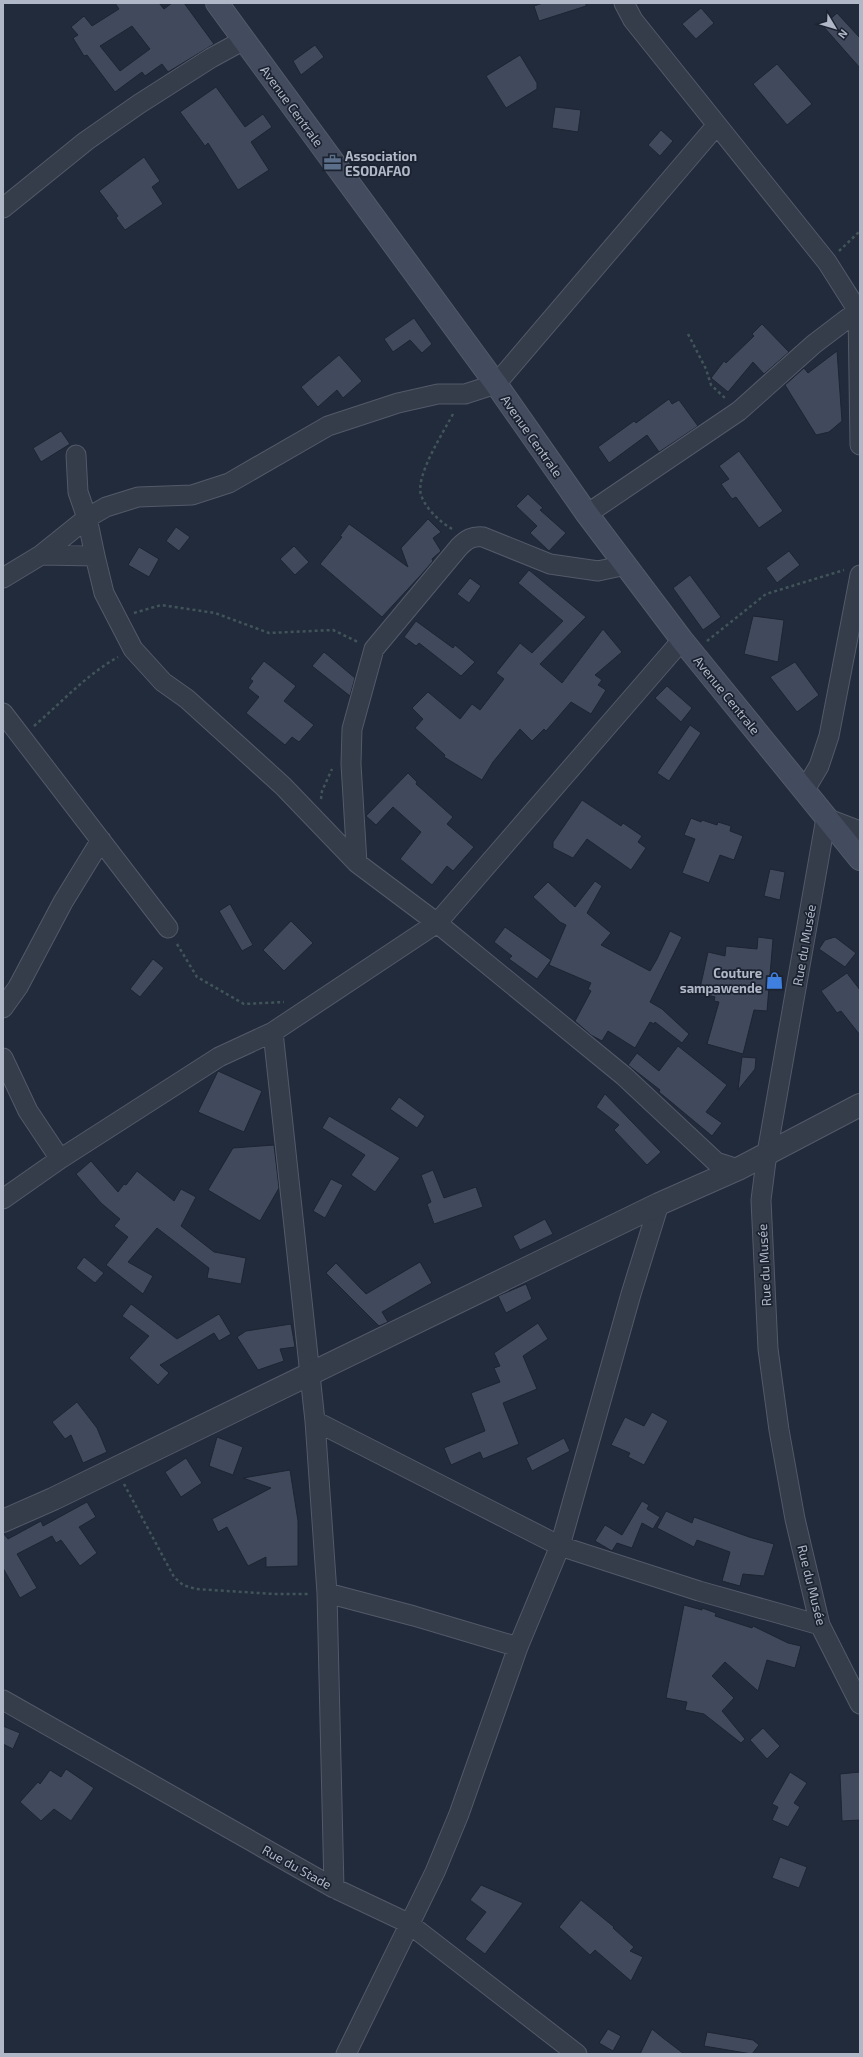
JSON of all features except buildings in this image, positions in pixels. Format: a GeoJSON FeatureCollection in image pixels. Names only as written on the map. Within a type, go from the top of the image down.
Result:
{"type":"FeatureCollection","features":[{"type":"Feature","properties":{"kind":"main road","name":"Avenue Centrale"},"geometry":{"type":"LineString","coordinates":[[217,3],[496,384],[587,514],[687,646],[860,859]]}},
{"type":"Feature","properties":{"kind":"street"},"geometry":{"type":"LineString","coordinates":[[624,3],[633,20],[716,126],[736,147],[827,262],[859,310],[860,445]]}},
{"type":"Feature","properties":{"kind":"street"},"geometry":{"type":"LineString","coordinates":[[3,208],[86,141],[139,104],[210,58],[244,40]]}},
{"type":"Feature","properties":{"kind":"street"},"geometry":{"type":"LineString","coordinates":[[3,578],[41,555],[87,518],[106,507],[138,497],[192,495],[229,483],[328,426],[398,403],[438,394],[465,394],[496,384],[716,126]]}},
{"type":"Feature","properties":{"kind":"street"},"geometry":{"type":"LineString","coordinates":[[587,514],[739,411],[814,344],[859,310]]}},
{"type":"Feature","properties":{"kind":"street"},"geometry":{"type":"LineString","coordinates":[[76,455],[78,492],[87,518],[104,593],[133,649],[163,682],[187,699],[277,781],[317,824],[357,863],[437,923],[624,1076],[716,1162],[738,1168]]}},
{"type":"Feature","properties":{"kind":"street"},"geometry":{"type":"LineString","coordinates":[[357,863],[351,764],[352,728],[374,649],[467,538],[475,536],[483,537],[550,564],[598,571],[626,565]]}},
{"type":"Feature","properties":{"kind":"street"},"geometry":{"type":"LineString","coordinates":[[41,555],[95,556]]}},
{"type":"Feature","properties":{"kind":"street"},"geometry":{"type":"LineString","coordinates":[[804,791],[819,766],[828,736],[853,572]]}},
{"type":"Feature","properties":{"kind":"street"},"geometry":{"type":"LineString","coordinates":[[3,1200],[60,1159],[219,1057],[273,1032],[437,923],[687,646]]}},
{"type":"Feature","properties":{"kind":"street"},"geometry":{"type":"LineString","coordinates":[[3,713],[168,928]]}},
{"type":"Feature","properties":{"kind":"street"},"geometry":{"type":"LineString","coordinates":[[826,818],[860,831]]}},
{"type":"Feature","properties":{"kind":"street","name":"Rue du Musée"},"geometry":{"type":"LineString","coordinates":[[826,818],[767,1153],[761,1200],[768,1349],[779,1430],[795,1520],[820,1625],[860,1704]]}},
{"type":"Feature","properties":{"kind":"street"},"geometry":{"type":"LineString","coordinates":[[3,1008],[18,987],[63,902],[101,840]]}},
{"type":"Feature","properties":{"kind":"street"},"geometry":{"type":"LineString","coordinates":[[273,1032],[315,1421],[327,1593],[334,1888]]}},
{"type":"Feature","properties":{"kind":"street"},"geometry":{"type":"LineString","coordinates":[[3,1058],[28,1111],[60,1159]]}},
{"type":"Feature","properties":{"kind":"street"},"geometry":{"type":"LineString","coordinates":[[3,1521],[116,1469],[659,1204],[738,1168],[860,1105]]}},
{"type":"Feature","properties":{"kind":"street"},"geometry":{"type":"LineString","coordinates":[[346,2054],[408,1923],[435,1872],[459,1814],[518,1647],[560,1546],[631,1294],[659,1204]]}},
{"type":"Feature","properties":{"kind":"street"},"geometry":{"type":"LineString","coordinates":[[315,1421],[560,1546],[699,1591],[820,1625]]}},
{"type":"Feature","properties":{"kind":"street"},"geometry":{"type":"LineString","coordinates":[[327,1593],[414,1616],[518,1647]]}},
{"type":"Feature","properties":{"kind":"street","name":"Rue du Stade"},"geometry":{"type":"LineString","coordinates":[[3,1700],[334,1888],[408,1923],[578,2054]]}},
{"type":"Feature","properties":{"kind":"path"},"geometry":{"type":"LineString","coordinates":[[827,262],[860,231]]}},
{"type":"Feature","properties":{"kind":"path"},"geometry":{"type":"LineString","coordinates":[[688,334],[706,369],[711,385],[739,411]]}},
{"type":"Feature","properties":{"kind":"path"},"geometry":{"type":"LineString","coordinates":[[465,394],[428,461],[422,479],[421,494],[429,509],[440,522],[467,538]]}},
{"type":"Feature","properties":{"kind":"path"},"geometry":{"type":"LineString","coordinates":[[687,646],[766,594],[853,572]]}},
{"type":"Feature","properties":{"kind":"path"},"geometry":{"type":"LineString","coordinates":[[117,618],[161,605],[215,613],[270,633],[333,630],[374,649]]}},
{"type":"Feature","properties":{"kind":"path"},"geometry":{"type":"LineString","coordinates":[[20,737],[57,707],[75,687],[133,649]]}},
{"type":"Feature","properties":{"kind":"path"},"geometry":{"type":"LineString","coordinates":[[317,824],[322,791],[336,762]]}},
{"type":"Feature","properties":{"kind":"path"},"geometry":{"type":"LineString","coordinates":[[168,928],[197,977],[244,1004],[288,1002]]}},
{"type":"Feature","properties":{"kind":"path"},"geometry":{"type":"LineString","coordinates":[[116,1469],[174,1577],[184,1585],[196,1589],[274,1594],[327,1593]]}},
{"type":"Feature","properties":{"kind":"place","name":"Association ESODAFAO"},"geometry":{"type":"Point","coordinates":[332,163]}},
{"type":"Feature","properties":{"kind":"place","name":"Couture sampawende"},"geometry":{"type":"Point","coordinates":[775,980]}}]}
